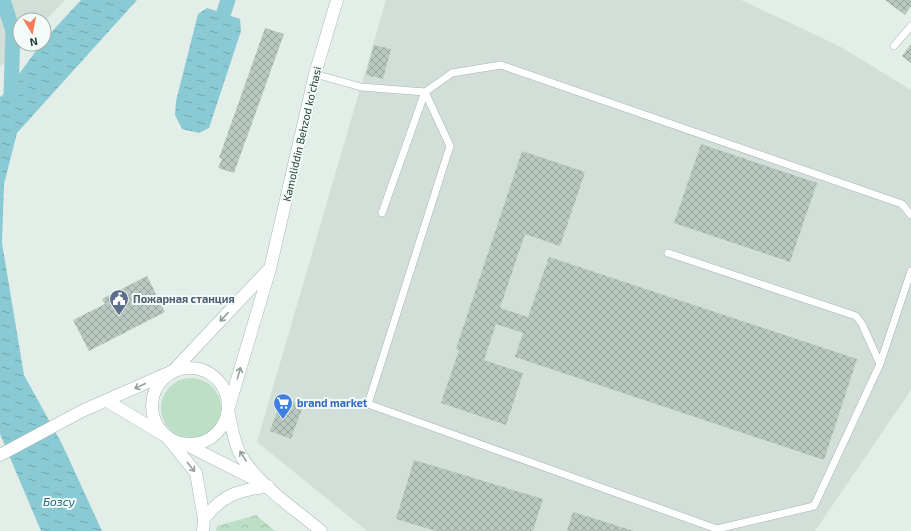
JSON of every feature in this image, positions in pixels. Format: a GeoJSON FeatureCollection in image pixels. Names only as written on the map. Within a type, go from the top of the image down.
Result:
{"type":"FeatureCollection","features":[{"type":"Feature","properties":{"kind":"main road","name":"Kamoliddin Behzod ko'chasi"},"geometry":{"type":"LineString","coordinates":[[228,410],[270,268],[315,74],[337,0]]}},
{"type":"Feature","properties":{"kind":"main road"},"geometry":{"type":"LineString","coordinates":[[204,525],[196,473],[158,428],[152,416],[151,402],[155,390],[162,379],[173,371],[270,268]]}},
{"type":"Feature","properties":{"kind":"main road"},"geometry":{"type":"LineString","coordinates":[[0,455],[82,412],[173,371],[184,368],[196,368],[207,371],[217,378],[224,387],[228,398],[228,410],[232,434],[240,453],[252,470],[268,486],[321,531]]}},
{"type":"Feature","properties":{"kind":"main road"},"geometry":{"type":"LineString","coordinates":[[107,402],[176,442],[186,444],[197,444],[209,440],[218,432],[225,422],[228,410]]}},
{"type":"Feature","properties":{"kind":"main road"},"geometry":{"type":"LineString","coordinates":[[186,444],[268,486]]}},
{"type":"Feature","properties":{"kind":"main road"},"geometry":{"type":"LineString","coordinates":[[204,525],[215,505],[228,496],[245,490],[268,486]]}},
{"type":"Feature","properties":{"kind":"lane"},"geometry":{"type":"LineString","coordinates":[[894,46],[911,26]]}},
{"type":"Feature","properties":{"kind":"lane"},"geometry":{"type":"LineString","coordinates":[[382,213],[425,92],[452,73],[501,65],[902,204],[911,215]]}},
{"type":"Feature","properties":{"kind":"lane"},"geometry":{"type":"LineString","coordinates":[[315,74],[361,87],[425,92]]}},
{"type":"Feature","properties":{"kind":"lane"},"geometry":{"type":"LineString","coordinates":[[425,92],[450,146],[368,404],[717,529],[814,506],[880,364],[911,271]]}},
{"type":"Feature","properties":{"kind":"lane"},"geometry":{"type":"LineString","coordinates":[[668,253],[856,316],[862,324],[880,364]]}},
{"type":"Feature","properties":{"kind":"shaded area"},"geometry":{"type":"Polygon","coordinates":[[[0,0],[65,0],[52,14],[52,12],[12,12],[12,52],[14,52],[0,67],[0,0]]]}},
{"type":"Feature","properties":{"kind":"shaded area"},"geometry":{"type":"Polygon","coordinates":[[[386,0],[741,0],[841,47],[911,90],[911,390],[815,531],[367,531],[257,442],[386,0]]]}},
{"type":"Feature","properties":{"kind":"green space"},"geometry":{"type":"Polygon","coordinates":[[[191,378],[208,383],[216,391],[221,408],[216,425],[208,433],[191,438],[174,433],[166,425],[161,408],[166,391],[174,383],[191,378]]]}},
{"type":"Feature","properties":{"kind":"green space"},"geometry":{"type":"Polygon","coordinates":[[[256,515],[275,531],[216,531],[217,526],[256,515]]]}},
{"type":"Feature","properties":{"kind":"water","name":"Бозсу"},"geometry":{"type":"Polygon","coordinates":[[[81,0],[137,0],[17,133],[4,184],[2,243],[24,375],[62,444],[102,531],[41,531],[0,434],[0,97],[5,93],[35,52],[52,52],[52,31],[81,0]]]}},
{"type":"Feature","properties":{"kind":"water"},"geometry":{"type":"Polygon","coordinates":[[[207,8],[240,19],[241,31],[209,128],[199,133],[182,129],[175,115],[176,101],[198,14],[207,8]]]}},
{"type":"Feature","properties":{"kind":"building"},"geometry":{"type":"Polygon","coordinates":[[[885,0],[911,0],[911,6],[905,15],[885,0]]]}},
{"type":"Feature","properties":{"kind":"building"},"geometry":{"type":"Polygon","coordinates":[[[265,28],[284,34],[234,173],[218,168],[222,159],[219,158],[265,28]]]}},
{"type":"Feature","properties":{"kind":"building"},"geometry":{"type":"Polygon","coordinates":[[[911,44],[911,63],[902,56],[911,44]]]}},
{"type":"Feature","properties":{"kind":"building"},"geometry":{"type":"Polygon","coordinates":[[[374,45],[391,49],[383,79],[366,75],[374,45]]]}},
{"type":"Feature","properties":{"kind":"building"},"geometry":{"type":"Polygon","coordinates":[[[701,144],[817,183],[790,262],[674,223],[701,144]]]}},
{"type":"Feature","properties":{"kind":"building"},"geometry":{"type":"Polygon","coordinates":[[[522,151],[585,172],[560,246],[525,234],[500,308],[528,317],[549,257],[857,359],[824,460],[515,357],[523,333],[496,324],[484,360],[523,373],[506,425],[441,403],[459,350],[456,349],[522,151]]]}},
{"type":"Feature","properties":{"kind":"building","name":"Пожарная станция"},"geometry":{"type":"Polygon","coordinates":[[[147,276],[165,312],[89,351],[73,320],[105,304],[102,299],[147,276]]]}},
{"type":"Feature","properties":{"kind":"building"},"geometry":{"type":"Polygon","coordinates":[[[282,398],[303,406],[291,439],[270,431],[282,398]]]}},
{"type":"Feature","properties":{"kind":"building"},"geometry":{"type":"Polygon","coordinates":[[[414,460],[543,499],[533,531],[436,531],[396,519],[414,460]]]}},
{"type":"Feature","properties":{"kind":"building"},"geometry":{"type":"Polygon","coordinates":[[[573,512],[634,531],[567,531],[573,512]]]}},
{"type":"Feature","properties":{"kind":"waterway"},"geometry":{"type":"LineString","coordinates":[[3,0],[13,31],[11,94]]}},
{"type":"Feature","properties":{"kind":"waterway"},"geometry":{"type":"LineString","coordinates":[[224,12],[228,0]]}},
{"type":"Feature","properties":{"kind":"place","name":"Пожарная станция"},"geometry":{"type":"Point","coordinates":[119,316]}},
{"type":"Feature","properties":{"kind":"place","name":"brand market"},"geometry":{"type":"Point","coordinates":[283,420]}}]}
